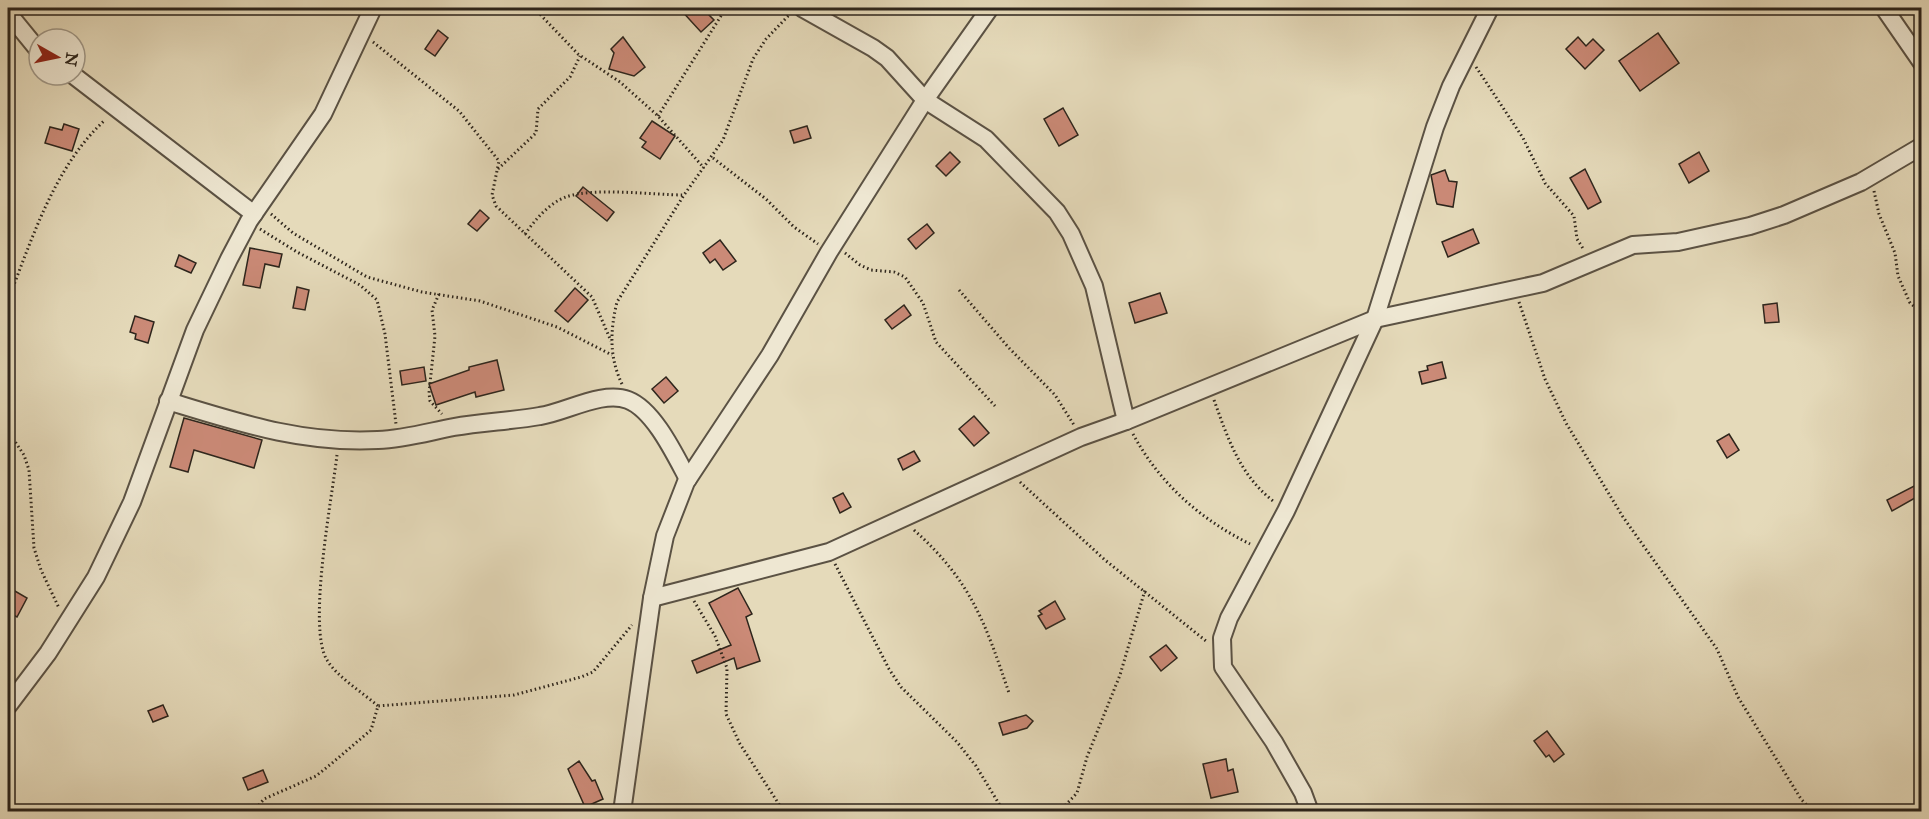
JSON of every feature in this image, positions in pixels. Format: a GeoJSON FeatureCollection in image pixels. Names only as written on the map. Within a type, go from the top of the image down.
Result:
{"type":"FeatureCollection","features":[{"type":"Feature","properties":{"kind":"street"},"geometry":{"type":"LineString","coordinates":[[8,706],[48,653],[96,577],[150,459],[168,401],[195,330],[254,213],[323,114],[371,8]]}},
{"type":"Feature","properties":{"kind":"street"},"geometry":{"type":"LineString","coordinates":[[802,8],[887,58],[925,100],[986,139],[1035,187],[1071,234],[1094,286],[1126,421]]}},
{"type":"Feature","properties":{"kind":"street"},"geometry":{"type":"LineString","coordinates":[[621,812],[651,605],[665,536],[688,479],[770,355],[832,247],[925,100],[990,8]]}},
{"type":"Feature","properties":{"kind":"street"},"geometry":{"type":"LineString","coordinates":[[1310,812],[1303,793],[1274,742],[1222,667],[1220,653],[1229,618],[1286,511],[1375,319],[1435,127],[1466,55],[1490,8]]}},
{"type":"Feature","properties":{"kind":"street"},"geometry":{"type":"LineString","coordinates":[[1884,8],[1922,63]]}},
{"type":"Feature","properties":{"kind":"street"},"geometry":{"type":"LineString","coordinates":[[8,12],[27,36]]}},
{"type":"Feature","properties":{"kind":"street"},"geometry":{"type":"LineString","coordinates":[[87,86],[254,213]]}},
{"type":"Feature","properties":{"kind":"street"},"geometry":{"type":"LineString","coordinates":[[651,605],[686,590],[829,552],[1081,436],[1126,421],[1375,319],[1543,284],[1633,245],[1678,243],[1750,226],[1784,215],[1861,182],[1922,146]]}},
{"type":"Feature","properties":{"kind":"street"},"geometry":{"type":"LineString","coordinates":[[168,401],[268,431],[338,441],[398,439],[454,427],[548,415],[606,397],[630,400],[664,437],[688,479]]}},
{"type":"Feature","properties":{"kind":"path"},"geometry":{"type":"LineString","coordinates":[[534,8],[580,56],[620,82],[658,116],[704,168]]}},
{"type":"Feature","properties":{"kind":"path"},"geometry":{"type":"LineString","coordinates":[[658,116],[726,8]]}},
{"type":"Feature","properties":{"kind":"path"},"geometry":{"type":"LineString","coordinates":[[630,400],[614,366],[612,356],[613,319],[622,291],[684,195],[713,158],[729,128],[753,59],[766,39],[797,8]]}},
{"type":"Feature","properties":{"kind":"path"},"geometry":{"type":"LineString","coordinates":[[363,30],[383,52],[459,111],[494,152],[499,161],[492,195],[496,206],[592,297],[612,342]]}},
{"type":"Feature","properties":{"kind":"path"},"geometry":{"type":"LineString","coordinates":[[1466,55],[1484,76],[1511,119],[1545,183],[1574,216],[1577,239],[1594,263]]}},
{"type":"Feature","properties":{"kind":"path"},"geometry":{"type":"LineString","coordinates":[[498,169],[536,133],[538,109],[570,76],[580,56]]}},
{"type":"Feature","properties":{"kind":"path"},"geometry":{"type":"LineString","coordinates":[[8,300],[39,219],[56,188],[87,136],[117,108]]}},
{"type":"Feature","properties":{"kind":"path"},"geometry":{"type":"LineString","coordinates":[[713,158],[766,199],[794,227],[871,270],[894,272],[905,277],[923,303],[936,342],[996,406]]}},
{"type":"Feature","properties":{"kind":"path"},"geometry":{"type":"LineString","coordinates":[[1861,182],[1873,187],[1882,221],[1895,253],[1898,276],[1910,303],[1922,313]]}},
{"type":"Feature","properties":{"kind":"path"},"geometry":{"type":"LineString","coordinates":[[525,234],[534,220],[557,202],[575,195],[684,195]]}},
{"type":"Feature","properties":{"kind":"path"},"geometry":{"type":"LineString","coordinates":[[254,213],[293,233],[367,277],[480,301],[557,327],[612,356]]}},
{"type":"Feature","properties":{"kind":"path"},"geometry":{"type":"LineString","coordinates":[[254,213],[297,252],[360,285],[377,300],[385,334],[398,439]]}},
{"type":"Feature","properties":{"kind":"path"},"geometry":{"type":"LineString","coordinates":[[1514,289],[1533,336],[1545,379],[1566,423],[1623,518],[1716,649],[1738,697],[1801,799],[1813,812]]}},
{"type":"Feature","properties":{"kind":"path"},"geometry":{"type":"LineString","coordinates":[[958,290],[1009,348],[1055,395],[1081,436]]}},
{"type":"Feature","properties":{"kind":"path"},"geometry":{"type":"LineString","coordinates":[[439,294],[432,310],[435,336],[429,393],[430,401],[454,427]]}},
{"type":"Feature","properties":{"kind":"path"},"geometry":{"type":"LineString","coordinates":[[1209,387],[1232,448],[1244,472],[1257,489],[1286,511]]}},
{"type":"Feature","properties":{"kind":"path"},"geometry":{"type":"LineString","coordinates":[[1126,421],[1144,455],[1191,509],[1210,523],[1265,552]]}},
{"type":"Feature","properties":{"kind":"path"},"geometry":{"type":"LineString","coordinates":[[8,431],[24,455],[29,470],[34,548],[40,570],[67,623]]}},
{"type":"Feature","properties":{"kind":"path"},"geometry":{"type":"LineString","coordinates":[[338,441],[322,573],[318,629],[321,650],[328,663],[378,706],[514,695],[581,677],[593,672],[651,605]]}},
{"type":"Feature","properties":{"kind":"path"},"geometry":{"type":"LineString","coordinates":[[1008,470],[1105,560],[1220,653]]}},
{"type":"Feature","properties":{"kind":"path"},"geometry":{"type":"LineString","coordinates":[[901,519],[950,564],[968,590],[984,621],[1009,693]]}},
{"type":"Feature","properties":{"kind":"path"},"geometry":{"type":"LineString","coordinates":[[829,552],[889,669],[901,687],[957,742],[976,766],[1004,812]]}},
{"type":"Feature","properties":{"kind":"path"},"geometry":{"type":"LineString","coordinates":[[686,590],[715,636],[727,668],[726,714],[740,744],[784,812]]}},
{"type":"Feature","properties":{"kind":"path"},"geometry":{"type":"LineString","coordinates":[[1059,812],[1077,794],[1088,757],[1120,675],[1144,590]]}},
{"type":"Feature","properties":{"kind":"path"},"geometry":{"type":"LineString","coordinates":[[253,812],[264,799],[316,776],[332,764],[371,730],[378,706]]}},
{"type":"Feature","properties":{"kind":"building"},"geometry":{"type":"Polygon","coordinates":[[[679,8],[702,8],[714,20],[701,32],[679,8]]]}},
{"type":"Feature","properties":{"kind":"building"},"geometry":{"type":"Polygon","coordinates":[[[438,30],[448,38],[435,56],[425,49],[438,30]]]}},
{"type":"Feature","properties":{"kind":"building"},"geometry":{"type":"Polygon","coordinates":[[[1658,33],[1679,63],[1640,91],[1619,61],[1658,33]]]}},
{"type":"Feature","properties":{"kind":"building"},"geometry":{"type":"Polygon","coordinates":[[[623,37],[645,67],[634,76],[609,69],[614,53],[611,49],[623,37]]]}},
{"type":"Feature","properties":{"kind":"building"},"geometry":{"type":"Polygon","coordinates":[[[1578,37],[1586,46],[1593,39],[1604,50],[1585,69],[1566,49],[1578,37]]]}},
{"type":"Feature","properties":{"kind":"building"},"geometry":{"type":"Polygon","coordinates":[[[1063,108],[1078,135],[1059,146],[1044,119],[1063,108]]]}},
{"type":"Feature","properties":{"kind":"building"},"geometry":{"type":"Polygon","coordinates":[[[652,121],[675,136],[660,159],[642,147],[646,142],[640,138],[652,121]]]}},
{"type":"Feature","properties":{"kind":"building"},"geometry":{"type":"Polygon","coordinates":[[[64,124],[79,129],[72,151],[45,143],[50,127],[62,130],[64,124]]]}},
{"type":"Feature","properties":{"kind":"building"},"geometry":{"type":"Polygon","coordinates":[[[807,126],[811,138],[794,143],[790,131],[807,126]]]}},
{"type":"Feature","properties":{"kind":"building"},"geometry":{"type":"Polygon","coordinates":[[[950,152],[960,162],[946,176],[936,166],[950,152]]]}},
{"type":"Feature","properties":{"kind":"building"},"geometry":{"type":"Polygon","coordinates":[[[1699,152],[1709,171],[1689,183],[1679,164],[1699,152]]]}},
{"type":"Feature","properties":{"kind":"building"},"geometry":{"type":"Polygon","coordinates":[[[1585,169],[1601,202],[1588,209],[1570,178],[1585,169]]]}},
{"type":"Feature","properties":{"kind":"building"},"geometry":{"type":"Polygon","coordinates":[[[1445,170],[1449,181],[1457,182],[1453,207],[1437,204],[1436,201],[1431,175],[1445,170]]]}},
{"type":"Feature","properties":{"kind":"building"},"geometry":{"type":"Polygon","coordinates":[[[583,187],[614,212],[607,221],[576,196],[583,187]]]}},
{"type":"Feature","properties":{"kind":"building"},"geometry":{"type":"Polygon","coordinates":[[[480,210],[489,218],[477,231],[468,224],[480,210]]]}},
{"type":"Feature","properties":{"kind":"building"},"geometry":{"type":"Polygon","coordinates":[[[927,224],[934,233],[916,249],[908,239],[927,224]]]}},
{"type":"Feature","properties":{"kind":"building"},"geometry":{"type":"Polygon","coordinates":[[[1473,229],[1479,243],[1448,257],[1442,242],[1473,229]]]}},
{"type":"Feature","properties":{"kind":"building"},"geometry":{"type":"Polygon","coordinates":[[[720,240],[736,261],[723,270],[715,259],[710,263],[703,253],[720,240]]]}},
{"type":"Feature","properties":{"kind":"building"},"geometry":{"type":"Polygon","coordinates":[[[250,248],[282,254],[279,267],[265,264],[260,288],[243,285],[250,248]]]}},
{"type":"Feature","properties":{"kind":"building"},"geometry":{"type":"Polygon","coordinates":[[[179,255],[196,263],[191,273],[175,266],[179,255]]]}},
{"type":"Feature","properties":{"kind":"building"},"geometry":{"type":"Polygon","coordinates":[[[297,287],[309,290],[305,310],[293,308],[297,287]]]}},
{"type":"Feature","properties":{"kind":"building"},"geometry":{"type":"Polygon","coordinates":[[[575,288],[588,300],[568,322],[555,311],[575,288]]]}},
{"type":"Feature","properties":{"kind":"building"},"geometry":{"type":"Polygon","coordinates":[[[1160,293],[1167,313],[1135,323],[1129,303],[1160,293]]]}},
{"type":"Feature","properties":{"kind":"building"},"geometry":{"type":"Polygon","coordinates":[[[1777,303],[1779,322],[1765,323],[1763,305],[1777,303]]]}},
{"type":"Feature","properties":{"kind":"building"},"geometry":{"type":"Polygon","coordinates":[[[904,305],[911,315],[892,329],[885,320],[904,305]]]}},
{"type":"Feature","properties":{"kind":"building"},"geometry":{"type":"Polygon","coordinates":[[[135,316],[154,322],[148,343],[135,339],[136,334],[130,332],[135,316]]]}},
{"type":"Feature","properties":{"kind":"building"},"geometry":{"type":"Polygon","coordinates":[[[497,360],[504,390],[476,397],[475,392],[436,405],[429,384],[469,370],[469,367],[497,360]]]}},
{"type":"Feature","properties":{"kind":"building"},"geometry":{"type":"Polygon","coordinates":[[[1442,362],[1446,378],[1422,384],[1419,372],[1428,370],[1427,366],[1442,362]]]}},
{"type":"Feature","properties":{"kind":"building"},"geometry":{"type":"Polygon","coordinates":[[[424,367],[426,381],[402,385],[400,371],[424,367]]]}},
{"type":"Feature","properties":{"kind":"building"},"geometry":{"type":"Polygon","coordinates":[[[666,377],[678,391],[664,403],[652,389],[666,377]]]}},
{"type":"Feature","properties":{"kind":"building"},"geometry":{"type":"Polygon","coordinates":[[[974,416],[989,433],[974,446],[959,429],[974,416]]]}},
{"type":"Feature","properties":{"kind":"building"},"geometry":{"type":"Polygon","coordinates":[[[184,418],[262,440],[254,468],[194,450],[188,472],[170,467],[184,418]]]}},
{"type":"Feature","properties":{"kind":"building"},"geometry":{"type":"Polygon","coordinates":[[[1729,434],[1739,450],[1727,458],[1717,441],[1729,434]]]}},
{"type":"Feature","properties":{"kind":"building"},"geometry":{"type":"Polygon","coordinates":[[[914,451],[920,461],[903,470],[898,459],[914,451]]]}},
{"type":"Feature","properties":{"kind":"building"},"geometry":{"type":"Polygon","coordinates":[[[1922,482],[1922,494],[1892,511],[1887,500],[1922,482]]]}},
{"type":"Feature","properties":{"kind":"building"},"geometry":{"type":"Polygon","coordinates":[[[843,493],[851,507],[840,513],[833,498],[843,493]]]}},
{"type":"Feature","properties":{"kind":"building"},"geometry":{"type":"Polygon","coordinates":[[[8,587],[27,598],[17,617],[8,612],[8,587]]]}},
{"type":"Feature","properties":{"kind":"building"},"geometry":{"type":"Polygon","coordinates":[[[738,588],[752,614],[746,617],[760,661],[737,669],[734,658],[697,673],[692,661],[731,645],[709,603],[738,588]]]}},
{"type":"Feature","properties":{"kind":"building"},"geometry":{"type":"Polygon","coordinates":[[[1055,601],[1065,619],[1046,629],[1038,616],[1042,614],[1039,611],[1055,601]]]}},
{"type":"Feature","properties":{"kind":"building"},"geometry":{"type":"Polygon","coordinates":[[[1166,645],[1177,658],[1161,671],[1150,657],[1166,645]]]}},
{"type":"Feature","properties":{"kind":"building"},"geometry":{"type":"Polygon","coordinates":[[[163,705],[168,716],[153,722],[148,711],[163,705]]]}},
{"type":"Feature","properties":{"kind":"building"},"geometry":{"type":"Polygon","coordinates":[[[1026,715],[1033,721],[1027,728],[1003,735],[999,723],[1026,715]]]}},
{"type":"Feature","properties":{"kind":"building"},"geometry":{"type":"Polygon","coordinates":[[[1547,731],[1564,754],[1554,762],[1549,755],[1546,757],[1534,741],[1547,731]]]}},
{"type":"Feature","properties":{"kind":"building"},"geometry":{"type":"Polygon","coordinates":[[[1226,759],[1228,771],[1233,769],[1238,792],[1211,798],[1203,764],[1226,759]]]}},
{"type":"Feature","properties":{"kind":"building"},"geometry":{"type":"Polygon","coordinates":[[[579,761],[592,781],[595,780],[603,799],[585,807],[568,769],[579,761]]]}},
{"type":"Feature","properties":{"kind":"building"},"geometry":{"type":"Polygon","coordinates":[[[263,770],[268,782],[248,790],[243,778],[263,770]]]}}]}
